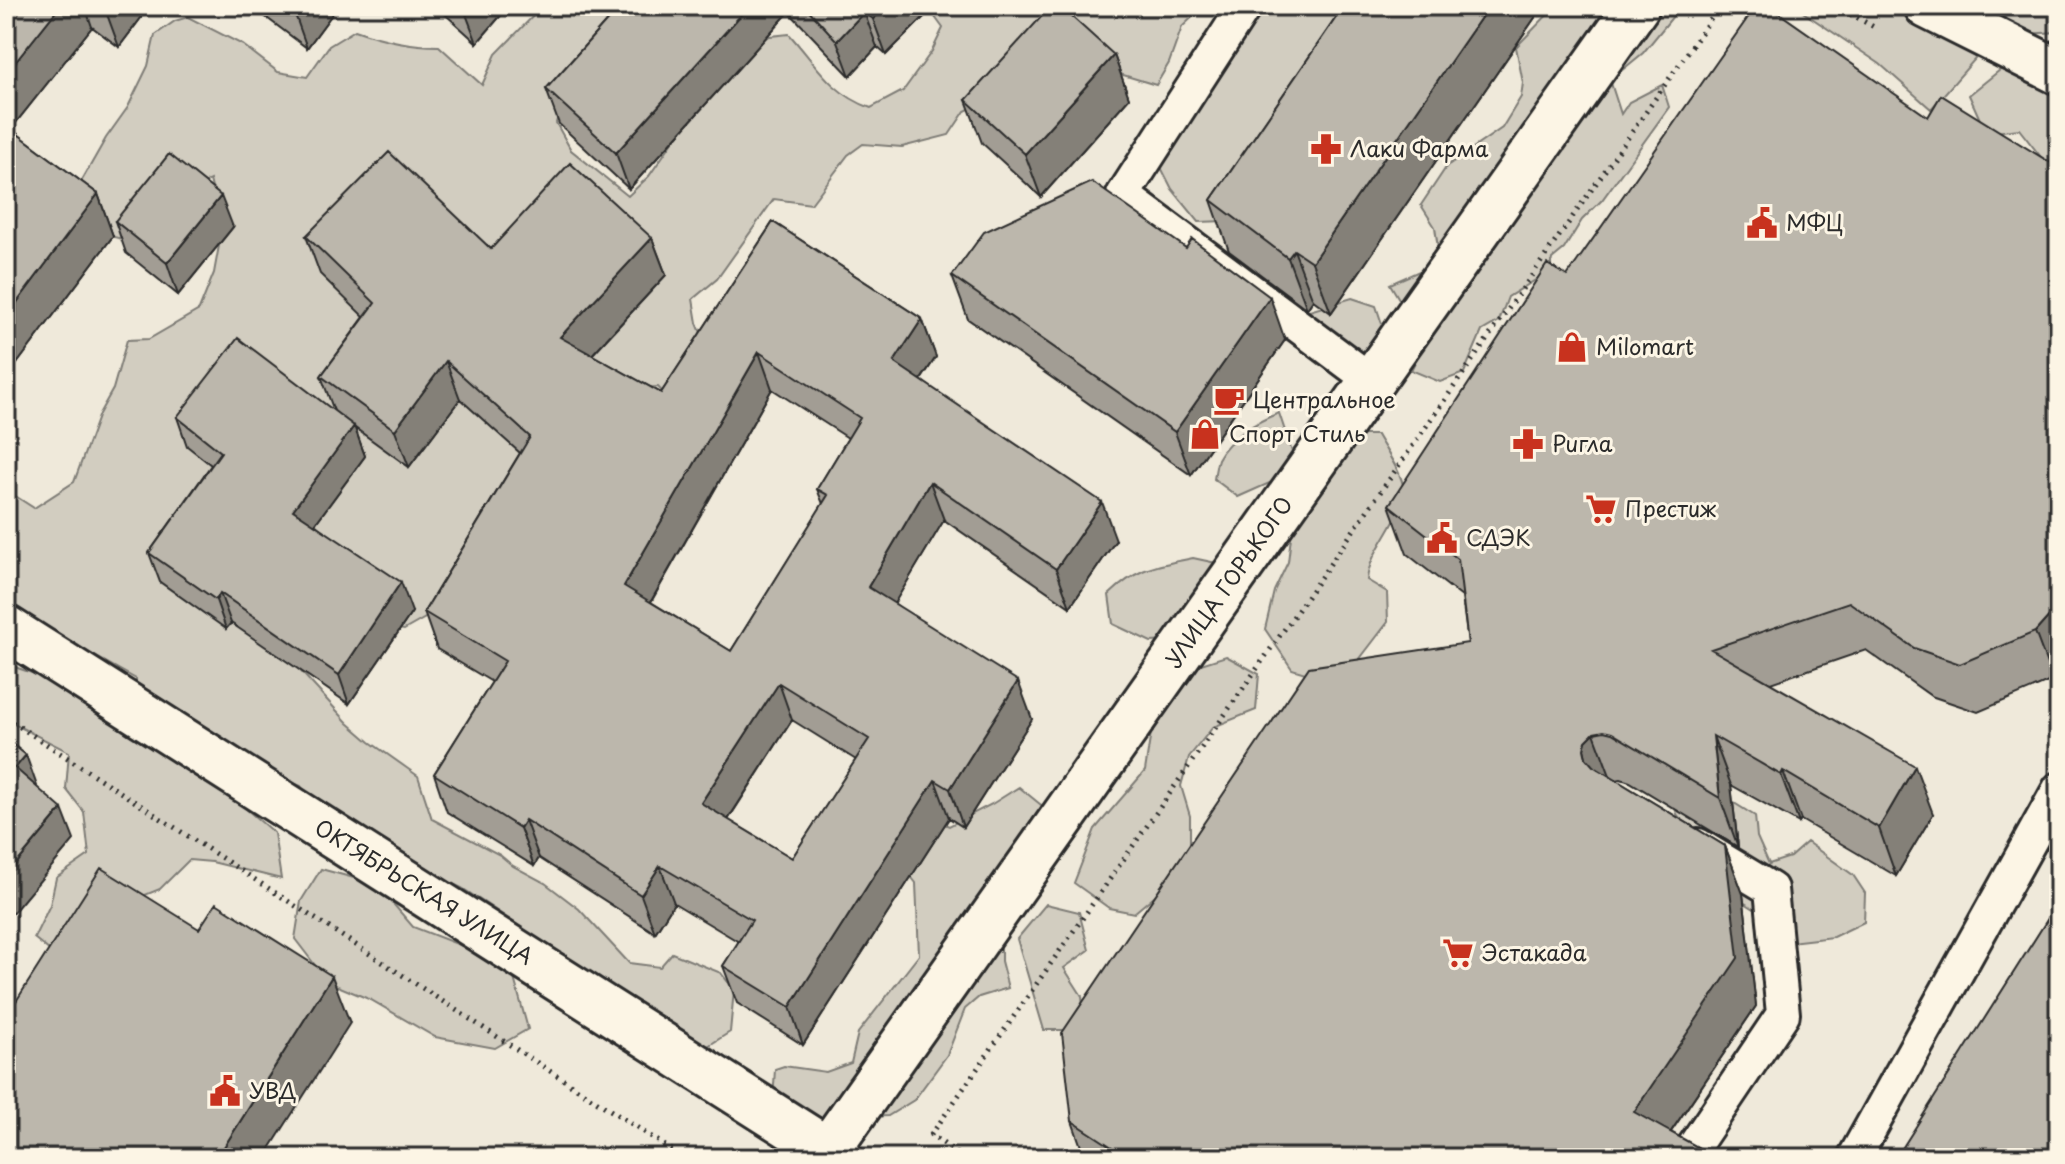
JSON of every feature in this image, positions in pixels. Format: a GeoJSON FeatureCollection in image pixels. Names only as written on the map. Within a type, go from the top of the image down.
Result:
{"type":"FeatureCollection","features":[{"type":"Feature","properties":{"kind":"street","name":"УЛИЦА ГОРЬКОГО"},"geometry":{"type":"LineString","coordinates":[[830,1155],[1637,6]]}},
{"type":"Feature","properties":{"kind":"street"},"geometry":{"type":"LineString","coordinates":[[1927,6],[2059,72]]}},
{"type":"Feature","properties":{"kind":"street","name":"ОКТЯБРЬСКАЯ УЛИЦА"},"geometry":{"type":"LineString","coordinates":[[6,628],[830,1155]]}},
{"type":"Feature","properties":{"kind":"lane"},"geometry":{"type":"LineString","coordinates":[[1245,6],[1123,195],[1372,381]]}},
{"type":"Feature","properties":{"kind":"lane"},"geometry":{"type":"LineString","coordinates":[[1854,1158],[2059,789]]}},
{"type":"Feature","properties":{"kind":"lane"},"geometry":{"type":"LineString","coordinates":[[1670,828],[1771,889],[1783,1014],[1686,1158]]}},
{"type":"Feature","properties":{"kind":"path"},"geometry":{"type":"LineString","coordinates":[[964,1158],[931,1135],[1720,6]]}},
{"type":"Feature","properties":{"kind":"path"},"geometry":{"type":"LineString","coordinates":[[6,718],[684,1158]]}},
{"type":"Feature","properties":{"kind":"shaded area"},"geometry":{"type":"Polygon","coordinates":[[[543,6],[653,6],[564,96],[556,123],[571,150],[628,196],[649,176],[674,140],[761,37],[789,34],[834,86],[871,108],[903,91],[932,51],[943,28],[927,6],[1204,6],[1182,27],[1169,63],[1156,85],[1120,74],[990,99],[965,111],[949,135],[902,147],[863,144],[848,155],[811,204],[774,199],[717,279],[693,299],[697,323],[712,360],[692,423],[658,387],[616,389],[434,613],[404,630],[332,617],[285,654],[348,723],[418,776],[432,819],[545,883],[579,909],[629,963],[660,967],[672,953],[721,973],[734,990],[730,1032],[700,1051],[570,979],[524,929],[462,888],[327,824],[301,786],[264,771],[230,795],[274,833],[281,879],[212,862],[189,860],[160,889],[96,915],[60,959],[34,938],[50,905],[56,878],[89,855],[84,812],[66,789],[69,752],[6,720],[6,664],[136,709],[136,679],[73,644],[6,617],[6,490],[34,508],[74,482],[99,414],[113,389],[127,340],[149,339],[199,310],[214,273],[222,229],[210,180],[175,198],[135,242],[88,231],[81,182],[128,107],[148,66],[155,35],[175,21],[188,17],[243,45],[278,72],[307,77],[329,46],[355,30],[396,42],[439,46],[482,85],[496,54],[543,6]]]}},
{"type":"Feature","properties":{"kind":"shaded area"},"geometry":{"type":"Polygon","coordinates":[[[1240,6],[1388,6],[1252,220],[1199,222],[1172,189],[1147,140],[1177,81],[1206,53],[1240,6]]]}},
{"type":"Feature","properties":{"kind":"shaded area"},"geometry":{"type":"Polygon","coordinates":[[[1556,6],[1671,6],[1678,10],[1643,53],[1610,80],[1621,114],[1629,102],[1662,85],[1669,107],[1602,200],[1582,220],[1564,249],[1552,259],[1550,271],[1508,297],[1499,321],[1482,331],[1464,373],[1440,382],[1411,370],[1425,342],[1390,284],[1440,262],[1435,227],[1421,205],[1447,166],[1502,128],[1521,97],[1523,83],[1516,47],[1556,6]]]}},
{"type":"Feature","properties":{"kind":"shaded area"},"geometry":{"type":"Polygon","coordinates":[[[1794,6],[2059,6],[2059,32],[1988,36],[1975,59],[1931,109],[1880,64],[1794,6]]]}},
{"type":"Feature","properties":{"kind":"shaded area"},"geometry":{"type":"Polygon","coordinates":[[[2000,70],[2041,70],[2059,97],[2059,170],[2052,171],[2019,129],[1986,133],[1969,95],[2000,70]]]}},
{"type":"Feature","properties":{"kind":"shaded area"},"geometry":{"type":"Polygon","coordinates":[[[1352,298],[1376,306],[1387,339],[1351,376],[1322,364],[1301,334],[1306,312],[1352,298]]]}},
{"type":"Feature","properties":{"kind":"shaded area"},"geometry":{"type":"Polygon","coordinates":[[[1279,413],[1295,461],[1281,478],[1238,497],[1214,479],[1218,459],[1237,437],[1253,425],[1279,413]]]}},
{"type":"Feature","properties":{"kind":"shaded area"},"geometry":{"type":"Polygon","coordinates":[[[1346,435],[1377,435],[1400,474],[1403,486],[1399,510],[1374,556],[1367,580],[1387,592],[1388,622],[1355,665],[1331,681],[1292,669],[1265,629],[1274,591],[1288,562],[1300,502],[1346,435]]]}},
{"type":"Feature","properties":{"kind":"shaded area"},"geometry":{"type":"Polygon","coordinates":[[[1193,558],[1216,563],[1236,582],[1185,640],[1151,642],[1113,624],[1109,595],[1119,586],[1148,569],[1193,558]]]}},
{"type":"Feature","properties":{"kind":"shaded area"},"geometry":{"type":"Polygon","coordinates":[[[1226,656],[1259,674],[1256,710],[1213,727],[1189,757],[1181,786],[1190,816],[1190,844],[1172,881],[1134,913],[1109,908],[1074,883],[1095,829],[1145,771],[1153,719],[1185,669],[1226,656]]]}},
{"type":"Feature","properties":{"kind":"shaded area"},"geometry":{"type":"Polygon","coordinates":[[[1019,787],[1051,813],[1001,940],[1001,961],[1008,988],[979,997],[965,1009],[947,1055],[914,1100],[888,1116],[862,1117],[820,1146],[773,1101],[775,1069],[784,1066],[826,1072],[851,1063],[858,1033],[919,955],[916,883],[889,849],[899,805],[949,826],[1019,787]]]}},
{"type":"Feature","properties":{"kind":"shaded area"},"geometry":{"type":"Polygon","coordinates":[[[1668,787],[1726,798],[1755,816],[1757,837],[1769,864],[1790,857],[1807,842],[1853,875],[1865,893],[1864,922],[1833,937],[1790,942],[1762,914],[1737,898],[1677,814],[1668,787]]]}},
{"type":"Feature","properties":{"kind":"shaded area"},"geometry":{"type":"Polygon","coordinates":[[[321,869],[376,884],[413,927],[483,954],[514,978],[528,1029],[495,1048],[435,1037],[371,1000],[328,982],[295,939],[301,901],[321,869]]]}},
{"type":"Feature","properties":{"kind":"shaded area"},"geometry":{"type":"Polygon","coordinates":[[[1046,904],[1079,912],[1089,950],[1064,968],[1082,996],[1085,1030],[1044,1030],[1017,939],[1046,904]]]}},
{"type":"Feature","properties":{"kind":"building"},"geometry":{"type":"Polygon","coordinates":[[[6,6],[60,6],[6,74],[6,6]]]}},
{"type":"Feature","properties":{"kind":"building"},"geometry":{"type":"Polygon","coordinates":[[[620,6],[749,6],[616,153],[546,89],[620,6]]]}},
{"type":"Feature","properties":{"kind":"building"},"geometry":{"type":"Polygon","coordinates":[[[805,6],[887,6],[873,19],[864,12],[837,41],[805,6]]]}},
{"type":"Feature","properties":{"kind":"building"},"geometry":{"type":"Polygon","coordinates":[[[1051,6],[1060,6],[1114,55],[1025,154],[966,100],[1051,6]]]}},
{"type":"Feature","properties":{"kind":"building"},"geometry":{"type":"Polygon","coordinates":[[[1344,6],[1489,6],[1312,262],[1294,250],[1288,258],[1211,200],[1344,6]]]}},
{"type":"Feature","properties":{"kind":"building"},"geometry":{"type":"Polygon","coordinates":[[[1756,6],[1769,6],[1928,117],[1941,95],[2059,168],[2059,605],[2035,632],[1960,664],[1914,648],[1849,602],[1711,649],[1915,766],[1879,828],[1783,771],[1781,775],[1713,736],[1720,798],[1612,733],[1594,733],[1586,741],[1586,758],[1593,766],[1725,846],[1738,958],[1634,1112],[1717,1158],[1114,1158],[1118,1151],[1072,1121],[1062,1033],[1309,667],[1468,643],[1458,559],[1389,505],[1547,264],[1567,276],[1756,6]]]}},
{"type":"Feature","properties":{"kind":"building"},"geometry":{"type":"Polygon","coordinates":[[[6,128],[98,194],[6,317],[6,128]]]}},
{"type":"Feature","properties":{"kind":"building"},"geometry":{"type":"Polygon","coordinates":[[[389,152],[491,249],[570,163],[652,238],[560,337],[661,393],[773,222],[922,319],[894,362],[1102,502],[1056,569],[930,482],[868,587],[1018,681],[950,789],[935,780],[790,1007],[723,966],[752,920],[660,866],[641,895],[525,820],[520,828],[434,774],[505,661],[424,612],[530,437],[446,361],[395,430],[321,376],[375,303],[306,236],[389,152]],[[759,352],[624,586],[731,651],[828,495],[817,489],[860,418],[759,352]],[[779,683],[701,803],[792,858],[869,739],[779,683]]]}},
{"type":"Feature","properties":{"kind":"building"},"geometry":{"type":"Polygon","coordinates":[[[169,154],[221,196],[167,263],[115,221],[169,154]]]}},
{"type":"Feature","properties":{"kind":"building"},"geometry":{"type":"Polygon","coordinates":[[[1092,182],[1186,248],[1192,239],[1270,297],[1175,432],[952,276],[984,232],[1092,182]]]}},
{"type":"Feature","properties":{"kind":"building"},"geometry":{"type":"Polygon","coordinates":[[[238,338],[354,426],[293,510],[401,582],[339,675],[220,593],[216,600],[149,553],[221,452],[177,417],[238,338]]]}},
{"type":"Feature","properties":{"kind":"building"},"geometry":{"type":"Polygon","coordinates":[[[6,739],[26,755],[15,768],[62,809],[6,876],[6,739]]]}},
{"type":"Feature","properties":{"kind":"building"},"geometry":{"type":"Polygon","coordinates":[[[101,868],[199,929],[216,903],[332,976],[217,1158],[6,1158],[6,1017],[101,868]]]}},
{"type":"Feature","properties":{"kind":"building"},"geometry":{"type":"Polygon","coordinates":[[[2059,901],[2059,1155],[2057,1158],[1896,1158],[2059,901]]]}},
{"type":"Feature","properties":{"kind":"place","name":"Лаки Фарма"},"geometry":{"type":"Point","coordinates":[1326,149]}},
{"type":"Feature","properties":{"kind":"place","name":"МФЦ"},"geometry":{"type":"Point","coordinates":[1762,223]}},
{"type":"Feature","properties":{"kind":"place","name":"Milomart"},"geometry":{"type":"Point","coordinates":[1572,347]}},
{"type":"Feature","properties":{"kind":"place","name":"Центральное"},"geometry":{"type":"Point","coordinates":[1229,400]}},
{"type":"Feature","properties":{"kind":"place","name":"Спорт Cтиль"},"geometry":{"type":"Point","coordinates":[1205,434]}},
{"type":"Feature","properties":{"kind":"place","name":"Ригла"},"geometry":{"type":"Point","coordinates":[1528,444]}},
{"type":"Feature","properties":{"kind":"place","name":"Престиж"},"geometry":{"type":"Point","coordinates":[1601,509]}},
{"type":"Feature","properties":{"kind":"place","name":"СДЭК"},"geometry":{"type":"Point","coordinates":[1442,538]}},
{"type":"Feature","properties":{"kind":"place","name":"Эстакада"},"geometry":{"type":"Point","coordinates":[1458,953]}},
{"type":"Feature","properties":{"kind":"place","name":"УВД"},"geometry":{"type":"Point","coordinates":[225,1091]}}]}
